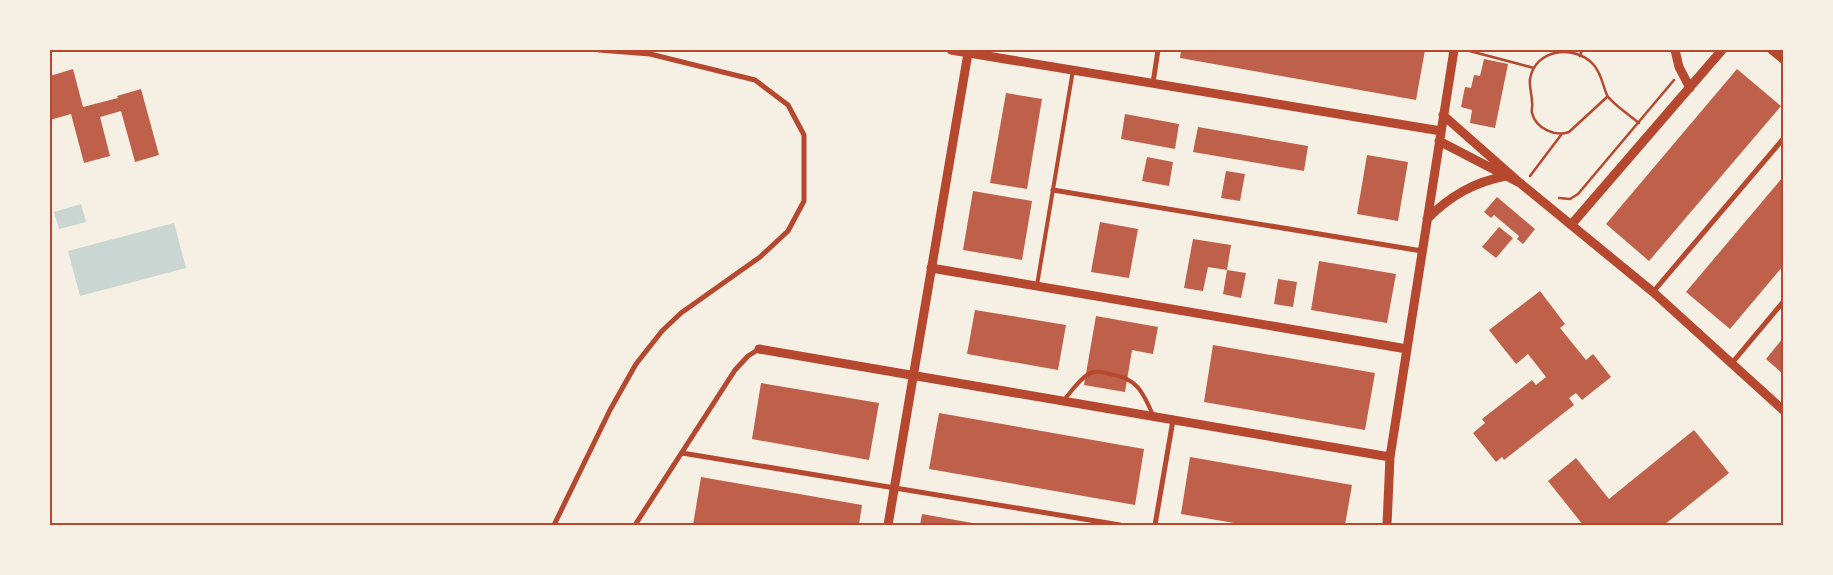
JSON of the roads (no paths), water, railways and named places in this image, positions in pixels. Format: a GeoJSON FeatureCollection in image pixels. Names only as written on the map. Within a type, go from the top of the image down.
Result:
{"type":"FeatureCollection","features":[{"type":"Feature","properties":{"kind":"street"},"geometry":{"type":"LineString","coordinates":[[554,525],[610,410],[636,364],[662,331],[681,313],[767,251],[788,231],[804,201],[804,135],[788,105],[755,80],[650,54],[598,50]]}},
{"type":"Feature","properties":{"kind":"street"},"geometry":{"type":"LineString","coordinates":[[951,50],[1441,131]]}},
{"type":"Feature","properties":{"kind":"street"},"geometry":{"type":"LineString","coordinates":[[1153,83],[1158,50]]}},
{"type":"Feature","properties":{"kind":"street"},"geometry":{"type":"LineString","coordinates":[[1387,525],[1390,457],[1454,50]]}},
{"type":"Feature","properties":{"kind":"street"},"geometry":{"type":"LineString","coordinates":[[1675,50],[1679,67],[1690,88]]}},
{"type":"Feature","properties":{"kind":"street"},"geometry":{"type":"LineString","coordinates":[[1572,224],[1722,50]]}},
{"type":"Feature","properties":{"kind":"street"},"geometry":{"type":"LineString","coordinates":[[1772,50],[1783,59]]}},
{"type":"Feature","properties":{"kind":"street"},"geometry":{"type":"LineString","coordinates":[[888,525],[968,53]]}},
{"type":"Feature","properties":{"kind":"street"},"geometry":{"type":"LineString","coordinates":[[1443,115],[1520,183],[1654,292],[1783,410]]}},
{"type":"Feature","properties":{"kind":"street"},"geometry":{"type":"LineString","coordinates":[[1654,292],[1783,139]]}},
{"type":"Feature","properties":{"kind":"street"},"geometry":{"type":"LineString","coordinates":[[1439,141],[1520,183]]}},
{"type":"Feature","properties":{"kind":"street"},"geometry":{"type":"LineString","coordinates":[[1427,220],[1449,200],[1476,183],[1506,176]]}},
{"type":"Feature","properties":{"kind":"street"},"geometry":{"type":"LineString","coordinates":[[1053,190],[1422,251]]}},
{"type":"Feature","properties":{"kind":"street"},"geometry":{"type":"LineString","coordinates":[[931,268],[1407,349]]}},
{"type":"Feature","properties":{"kind":"street"},"geometry":{"type":"LineString","coordinates":[[1732,363],[1783,302]]}},
{"type":"Feature","properties":{"kind":"street"},"geometry":{"type":"LineString","coordinates":[[635,525],[735,370],[748,356],[759,350],[1390,457]]}},
{"type":"Feature","properties":{"kind":"street"},"geometry":{"type":"LineString","coordinates":[[1155,525],[1173,420]]}},
{"type":"Feature","properties":{"kind":"street"},"geometry":{"type":"LineString","coordinates":[[682,453],[894,486],[1120,525]]}},
{"type":"Feature","properties":{"kind":"lane"},"geometry":{"type":"LineString","coordinates":[[1037,287],[1073,70]]}},
{"type":"Feature","properties":{"kind":"lane"},"geometry":{"type":"LineString","coordinates":[[1063,401],[1082,379],[1097,371],[1125,376],[1134,383],[1144,395],[1154,417]]}}]}
